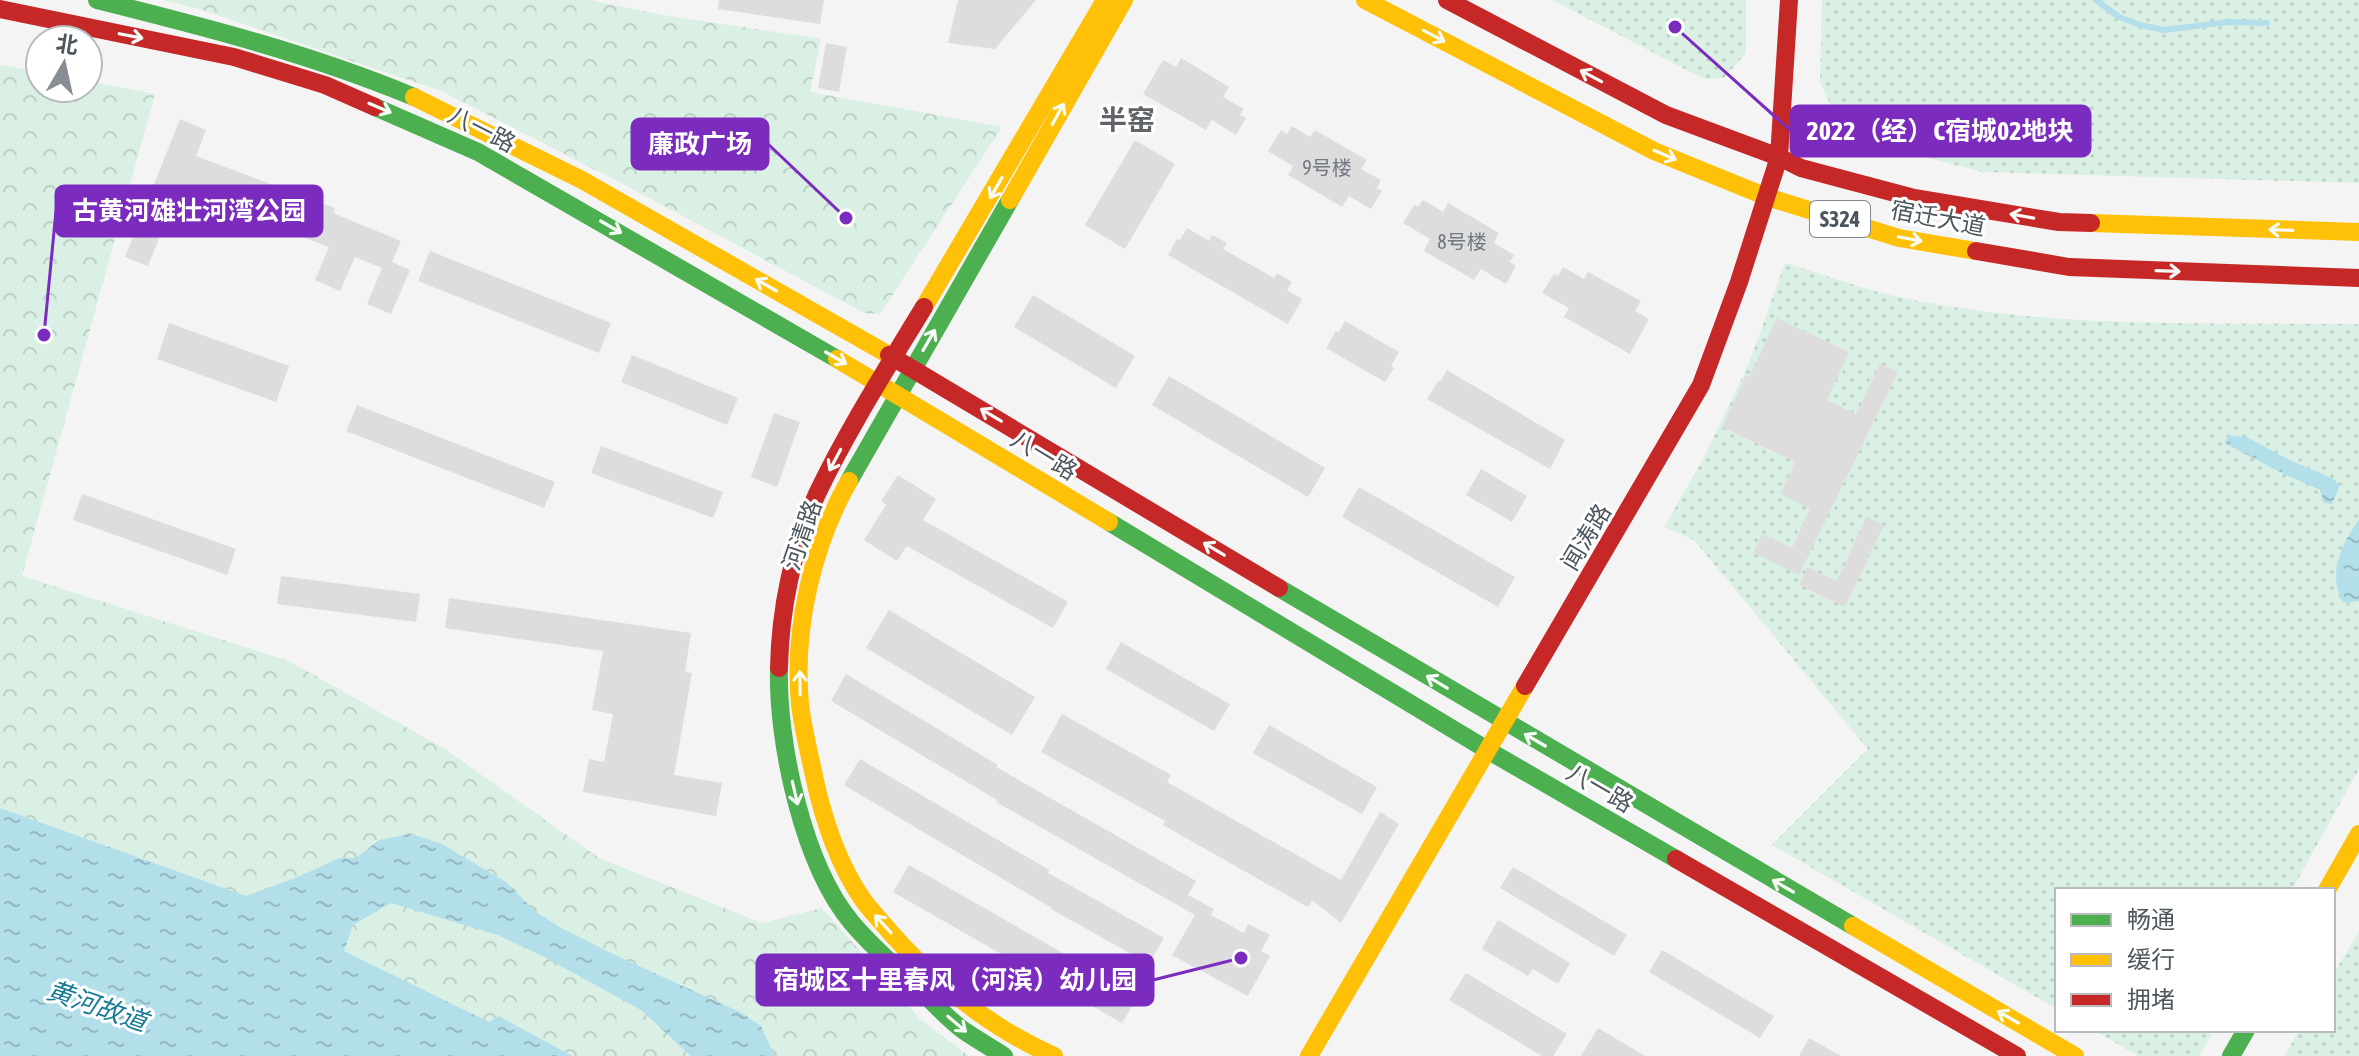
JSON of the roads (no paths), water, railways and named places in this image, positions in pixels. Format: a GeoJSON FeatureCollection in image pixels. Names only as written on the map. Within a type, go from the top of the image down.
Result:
{"type":"FeatureCollection","features":[{"type":"Feature","properties":{"kind":"main road","name":"八一路"},"geometry":{"type":"LineString","coordinates":[[97,0],[244,37],[366,77],[428,103],[582,180],[913,369],[1504,722],[2075,1056]]}},
{"type":"Feature","properties":{"kind":"main road","name":"河清路"},"geometry":{"type":"LineString","coordinates":[[1004,1056],[960,1028],[904,975],[851,922],[826,882],[802,821],[783,744],[778,697],[779,659],[796,551],[817,495],[851,430],[1105,0]]}},
{"type":"Feature","properties":{"kind":"main road","name":"河清路"},"geometry":{"type":"LineString","coordinates":[[1054,1056],[1025,1045],[973,1010],[921,967],[863,901],[838,854],[822,809],[804,731],[800,686],[806,605],[822,542],[835,510],[1124,0]]}},
{"type":"Feature","properties":{"kind":"main road","name":"宿迁大道"},"geometry":{"type":"LineString","coordinates":[[1365,0],[1654,151],[1767,197],[1899,238],[2069,267],[2359,278]]}},
{"type":"Feature","properties":{"kind":"main road","name":"宿迁大道"},"geometry":{"type":"LineString","coordinates":[[1447,0],[1666,115],[1801,168],[1914,198],[2059,222],[2359,232]]}},
{"type":"Feature","properties":{"kind":"main road","name":"闻涛路"},"geometry":{"type":"LineString","coordinates":[[1309,1056],[1701,385],[1739,282],[1779,157],[1789,0]]}},
{"type":"Feature","properties":{"kind":"main road","name":"八一路"},"geometry":{"type":"LineString","coordinates":[[0,9],[234,57],[325,85],[478,152],[898,395],[1489,751],[2017,1056]]}},
{"type":"Feature","properties":{"kind":"main road"},"geometry":{"type":"LineString","coordinates":[[2328,888],[2359,834]]}},
{"type":"Feature","properties":{"kind":"main road"},"geometry":{"type":"LineString","coordinates":[[2231,1056],[2245,1032]]}},
{"type":"Feature","properties":{"kind":"water"},"geometry":{"type":"Polygon","coordinates":[[[2228,435],[2246,437],[2332,478],[2340,485],[2332,504],[2324,503],[2320,490],[2228,445],[2225,442],[2228,435]]]}},
{"type":"Feature","properties":{"kind":"water"},"geometry":{"type":"Polygon","coordinates":[[[2359,519],[2359,601],[2343,603],[2338,592],[2336,570],[2342,549],[2359,519]]]}},
{"type":"Feature","properties":{"kind":"water","name":"黄河故道"},"geometry":{"type":"Polygon","coordinates":[[[0,808],[246,896],[339,858],[356,858],[379,840],[411,834],[440,843],[506,882],[536,912],[563,929],[742,1013],[761,1026],[775,1056],[691,1056],[641,1010],[546,958],[498,935],[391,903],[353,925],[344,951],[489,1022],[499,1016],[572,1056],[0,1056],[0,808]]]}},
{"type":"Feature","properties":{"kind":"waterway"},"geometry":{"type":"LineString","coordinates":[[2096,0],[2119,17],[2164,30],[2228,22],[2267,23]]}},
{"type":"Feature","properties":{"kind":"place","name":"2022（经）C宿城02地块"},"geometry":{"type":"Point","coordinates":[1675,27]}},
{"type":"Feature","properties":{"kind":"place","name":"廉政广场"},"geometry":{"type":"Point","coordinates":[846,218]}},
{"type":"Feature","properties":{"kind":"place","name":"古黄河雄壮河湾公园"},"geometry":{"type":"Point","coordinates":[44,335]}},
{"type":"Feature","properties":{"kind":"place","name":"宿城区十里春风（河滨）幼儿园"},"geometry":{"type":"Point","coordinates":[1241,958]}},
{"type":"Feature","properties":{"kind":"district","name":"半窑"},"geometry":{"type":"Point","coordinates":[1127,120]}}]}
